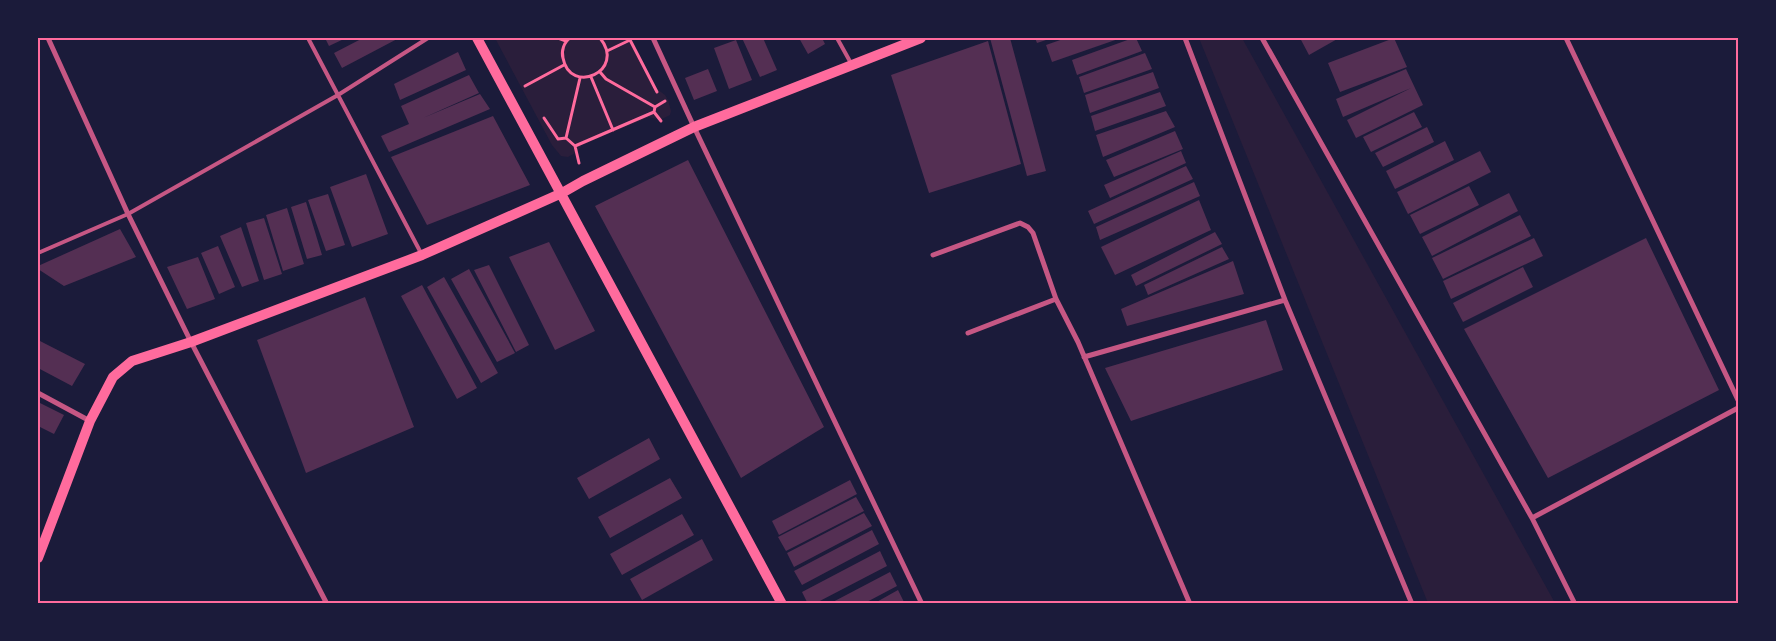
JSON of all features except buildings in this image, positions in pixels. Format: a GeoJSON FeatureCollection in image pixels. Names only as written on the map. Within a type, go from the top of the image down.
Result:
{"type":"FeatureCollection","features":[{"type":"Feature","properties":{"kind":"main road"},"geometry":{"type":"LineString","coordinates":[[477,38],[782,604]]}},
{"type":"Feature","properties":{"kind":"main road"},"geometry":{"type":"LineString","coordinates":[[38,558],[90,420],[114,376],[132,361],[191,342],[422,255],[562,194],[583,181],[694,127],[921,38]]}},
{"type":"Feature","properties":{"kind":"street"},"geometry":{"type":"LineString","coordinates":[[48,38],[128,214],[191,342],[327,604]]}},
{"type":"Feature","properties":{"kind":"street"},"geometry":{"type":"LineString","coordinates":[[653,38],[922,604]]}},
{"type":"Feature","properties":{"kind":"street"},"geometry":{"type":"LineString","coordinates":[[1185,38],[1285,300],[1412,604]]}},
{"type":"Feature","properties":{"kind":"street"},"geometry":{"type":"LineString","coordinates":[[1262,38],[1532,518],[1575,604]]}},
{"type":"Feature","properties":{"kind":"street"},"geometry":{"type":"LineString","coordinates":[[1566,38],[1738,400]]}},
{"type":"Feature","properties":{"kind":"street"},"geometry":{"type":"LineString","coordinates":[[933,255],[1002,228],[1020,223],[1024,224],[1033,233],[1056,299],[1078,342],[1190,604]]}},
{"type":"Feature","properties":{"kind":"street"},"geometry":{"type":"LineString","coordinates":[[968,333],[1056,299]]}},
{"type":"Feature","properties":{"kind":"street"},"geometry":{"type":"LineString","coordinates":[[1084,358],[1285,300]]}},
{"type":"Feature","properties":{"kind":"street"},"geometry":{"type":"LineString","coordinates":[[38,392],[90,420]]}},
{"type":"Feature","properties":{"kind":"street"},"geometry":{"type":"LineString","coordinates":[[1532,518],[1738,408]]}},
{"type":"Feature","properties":{"kind":"lane"},"geometry":{"type":"LineString","coordinates":[[308,38],[422,255]]}},
{"type":"Feature","properties":{"kind":"lane"},"geometry":{"type":"LineString","coordinates":[[38,253],[128,214],[338,95],[428,38]]}},
{"type":"Feature","properties":{"kind":"lane"},"geometry":{"type":"LineString","coordinates":[[837,38],[852,65]]}},
{"type":"Feature","properties":{"kind":"path"},"geometry":{"type":"LineString","coordinates":[[558,38],[566,41]]}},
{"type":"Feature","properties":{"kind":"path"},"geometry":{"type":"LineString","coordinates":[[570,38],[566,41],[562,53],[564,65],[571,73],[580,77],[591,77],[600,72],[606,63],[608,51],[605,43],[600,38]]}},
{"type":"Feature","properties":{"kind":"path"},"geometry":{"type":"LineString","coordinates":[[608,51],[630,39],[658,93]]}},
{"type":"Feature","properties":{"kind":"path"},"geometry":{"type":"LineString","coordinates":[[523,87],[564,65]]}},
{"type":"Feature","properties":{"kind":"path"},"geometry":{"type":"LineString","coordinates":[[600,72],[606,79],[655,107]]}},
{"type":"Feature","properties":{"kind":"path"},"geometry":{"type":"LineString","coordinates":[[580,77],[566,138],[575,146],[583,181]]}},
{"type":"Feature","properties":{"kind":"path"},"geometry":{"type":"LineString","coordinates":[[591,77],[612,130]]}},
{"type":"Feature","properties":{"kind":"path"},"geometry":{"type":"LineString","coordinates":[[575,146],[654,112]]}},
{"type":"Feature","properties":{"kind":"shaded area"},"geometry":{"type":"Polygon","coordinates":[[[495,38],[631,38],[657,89],[668,100],[671,111],[670,115],[660,120],[649,117],[582,145],[577,152],[568,157],[561,156],[552,145],[495,38]]]}},
{"type":"Feature","properties":{"kind":"shaded area"},"geometry":{"type":"Polygon","coordinates":[[[1199,38],[1242,38],[1555,603],[1428,603],[1199,38]]]}}]}
